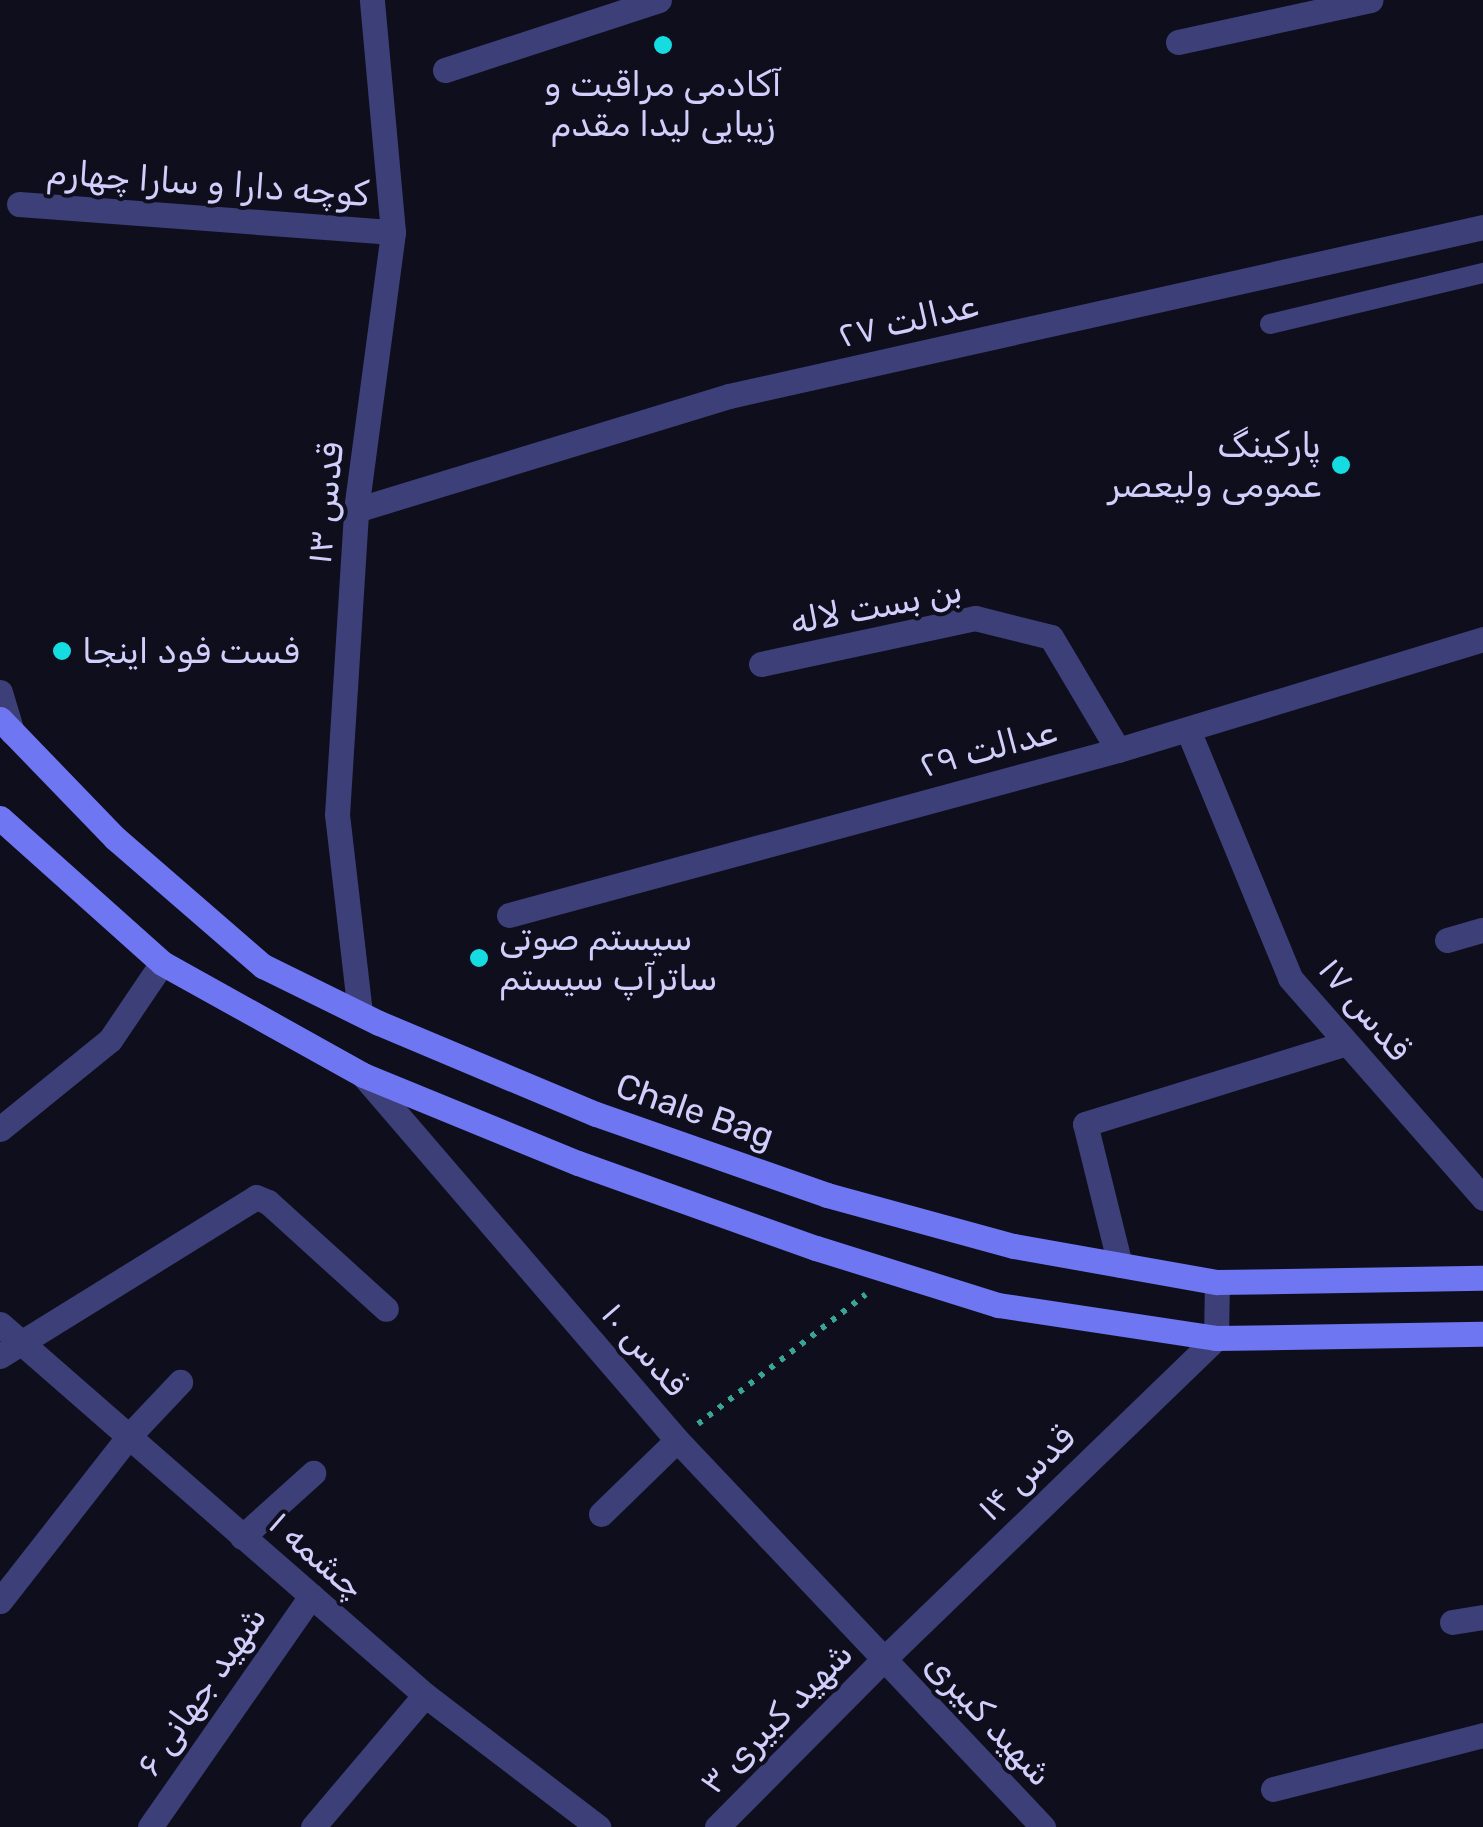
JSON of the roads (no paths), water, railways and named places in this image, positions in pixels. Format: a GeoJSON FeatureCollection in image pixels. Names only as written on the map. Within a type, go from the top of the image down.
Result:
{"type":"FeatureCollection","features":[{"type":"Feature","properties":{"kind":"main road","name":"Chale Bag"},"geometry":{"type":"LineString","coordinates":[[6,726],[115,838],[263,966],[360,1014],[596,1114],[826,1195],[1014,1246],[1218,1282],[1483,1278]]}},
{"type":"Feature","properties":{"kind":"main road"},"geometry":{"type":"LineString","coordinates":[[0,818],[162,963],[363,1075],[578,1163],[894,1273],[998,1305],[1216,1338],[1483,1334]]}},
{"type":"Feature","properties":{"kind":"street","name":"قدس ۱۳"},"geometry":{"type":"LineString","coordinates":[[360,1014],[338,815],[356,510],[393,232],[372,0]]}},
{"type":"Feature","properties":{"kind":"street"},"geometry":{"type":"LineString","coordinates":[[445,70],[659,0]]}},
{"type":"Feature","properties":{"kind":"street"},"geometry":{"type":"LineString","coordinates":[[1178,42],[1370,0]]}},
{"type":"Feature","properties":{"kind":"street","name":"کوچه دارا و سارا چهارم"},"geometry":{"type":"LineString","coordinates":[[19,204],[393,232]]}},
{"type":"Feature","properties":{"kind":"street","name":"عدالت ۲۷"},"geometry":{"type":"LineString","coordinates":[[356,510],[729,396],[1483,227]]}},
{"type":"Feature","properties":{"kind":"street","name":"بن بست لاله"},"geometry":{"type":"LineString","coordinates":[[761,664],[975,618],[1050,637],[1118,750]]}},
{"type":"Feature","properties":{"kind":"street","name":"عدالت ۲۹"},"geometry":{"type":"LineString","coordinates":[[509,914],[1118,750],[1483,639]]}},
{"type":"Feature","properties":{"kind":"street"},"geometry":{"type":"LineString","coordinates":[[0,692],[6,726]]}},
{"type":"Feature","properties":{"kind":"street","name":"قدس ۱۷"},"geometry":{"type":"LineString","coordinates":[[1188,730],[1290,978],[1483,1198]]}},
{"type":"Feature","properties":{"kind":"street"},"geometry":{"type":"LineString","coordinates":[[1446,940],[1483,930]]}},
{"type":"Feature","properties":{"kind":"street"},"geometry":{"type":"LineString","coordinates":[[0,1129],[110,1040],[162,963]]}},
{"type":"Feature","properties":{"kind":"street"},"geometry":{"type":"LineString","coordinates":[[1120,1265],[1085,1124],[1346,1043]]}},
{"type":"Feature","properties":{"kind":"street","name":"قدس ۱۰"},"geometry":{"type":"LineString","coordinates":[[363,1075],[677,1440],[884,1659]]}},
{"type":"Feature","properties":{"kind":"street"},"geometry":{"type":"LineString","coordinates":[[6,1340],[256,1198],[268,1202],[386,1309]]}},
{"type":"Feature","properties":{"kind":"street"},"geometry":{"type":"LineString","coordinates":[[1216,1338],[1218,1282]]}},
{"type":"Feature","properties":{"kind":"street","name":"قدس ۱۴"},"geometry":{"type":"LineString","coordinates":[[884,1659],[1216,1338]]}},
{"type":"Feature","properties":{"kind":"street","name":"چشمه ۱"},"geometry":{"type":"LineString","coordinates":[[6,1340],[128,1438],[425,1695],[598,1827]]}},
{"type":"Feature","properties":{"kind":"street"},"geometry":{"type":"LineString","coordinates":[[0,1601],[128,1438],[180,1382]]}},
{"type":"Feature","properties":{"kind":"street"},"geometry":{"type":"LineString","coordinates":[[601,1514],[677,1440]]}},
{"type":"Feature","properties":{"kind":"street"},"geometry":{"type":"LineString","coordinates":[[242,1537],[314,1473]]}},
{"type":"Feature","properties":{"kind":"street","name":"۶ شهید جهانی"},"geometry":{"type":"LineString","coordinates":[[150,1827],[310,1596]]}},
{"type":"Feature","properties":{"kind":"street"},"geometry":{"type":"LineString","coordinates":[[1452,1622],[1483,1617]]}},
{"type":"Feature","properties":{"kind":"street","name":"۳ شهید کبیری"},"geometry":{"type":"LineString","coordinates":[[718,1827],[884,1659]]}},
{"type":"Feature","properties":{"kind":"street","name":"شهید کبیری"},"geometry":{"type":"LineString","coordinates":[[884,1659],[1043,1827]]}},
{"type":"Feature","properties":{"kind":"street"},"geometry":{"type":"LineString","coordinates":[[312,1827],[425,1695]]}},
{"type":"Feature","properties":{"kind":"street"},"geometry":{"type":"LineString","coordinates":[[1272,1789],[1483,1735]]}},
{"type":"Feature","properties":{"kind":"lane"},"geometry":{"type":"LineString","coordinates":[[1270,324],[1483,273]]}},
{"type":"Feature","properties":{"kind":"place","name":"آکادمی مراقبت و زیبایی لیدا مقدم"},"geometry":{"type":"Point","coordinates":[663,45]}},
{"type":"Feature","properties":{"kind":"place","name":"پارکینگ عمومی ولیعصر"},"geometry":{"type":"Point","coordinates":[1341,465]}},
{"type":"Feature","properties":{"kind":"place","name":"فست فود اينجا"},"geometry":{"type":"Point","coordinates":[62,651]}},
{"type":"Feature","properties":{"kind":"place","name":"سیستم صوتی ساترآپ سیستم"},"geometry":{"type":"Point","coordinates":[479,958]}}]}
